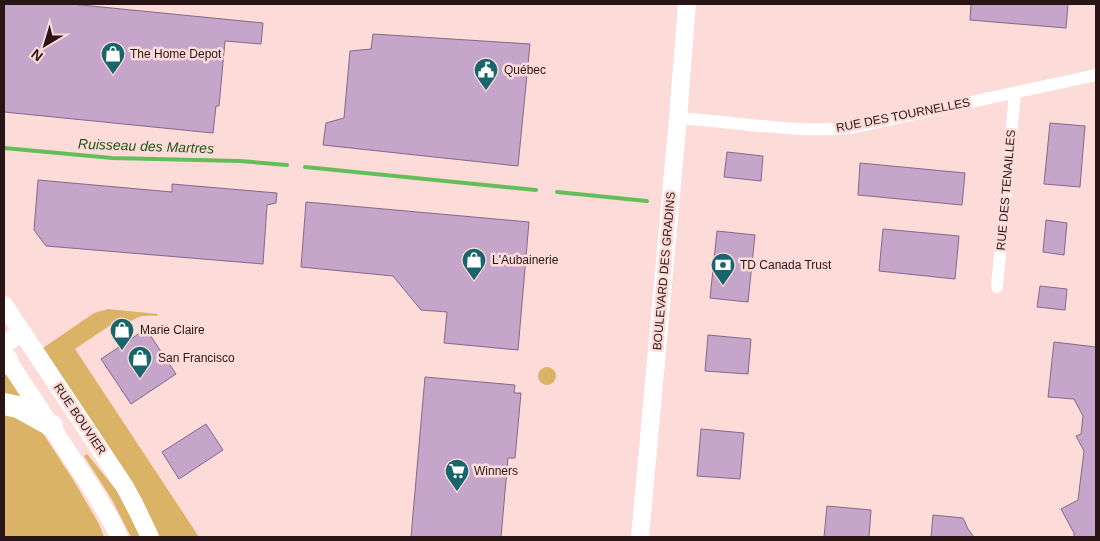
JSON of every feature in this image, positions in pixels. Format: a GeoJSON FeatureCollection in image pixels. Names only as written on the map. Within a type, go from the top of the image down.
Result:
{"type":"FeatureCollection","features":[{"type":"Feature","properties":{"kind":"highway"},"geometry":{"type":"LineString","coordinates":[[4,404],[18,407],[52,426]]}},
{"type":"Feature","properties":{"kind":"street","name":"BOULEVARD DES GRADINS"},"geometry":{"type":"LineString","coordinates":[[640,537],[687,4]]}},
{"type":"Feature","properties":{"kind":"street","name":"RUE DES TOURNELLES"},"geometry":{"type":"LineString","coordinates":[[678,118],[776,128],[831,130],[851,128],[1096,75]]}},
{"type":"Feature","properties":{"kind":"street","name":"RUE DES TENAILLES"},"geometry":{"type":"LineString","coordinates":[[997,288],[1016,93]]}},
{"type":"Feature","properties":{"kind":"street","name":"RUE BOUVIER"},"geometry":{"type":"LineString","coordinates":[[4,305],[125,487],[150,537]]}},
{"type":"Feature","properties":{"kind":"street"},"geometry":{"type":"LineString","coordinates":[[25,338],[5,356],[93,490],[119,537]]}},
{"type":"Feature","properties":{"kind":"shaded area"},"geometry":{"type":"Polygon","coordinates":[[[108,309],[158,314],[157,316],[137,318],[121,329],[115,322],[75,349],[199,537],[158,537],[142,499],[43,348],[94,313],[108,309]]]}},
{"type":"Feature","properties":{"kind":"shaded area"},"geometry":{"type":"Polygon","coordinates":[[[547,367],[553,370],[556,376],[553,382],[547,385],[541,382],[538,376],[541,370],[547,367]]]}},
{"type":"Feature","properties":{"kind":"shaded area"},"geometry":{"type":"Polygon","coordinates":[[[7,374],[23,397],[4,399],[4,375],[7,374]]]}},
{"type":"Feature","properties":{"kind":"shaded area"},"geometry":{"type":"Polygon","coordinates":[[[4,411],[34,422],[74,481],[99,524],[104,537],[4,537],[4,411]]]}},
{"type":"Feature","properties":{"kind":"shaded area"},"geometry":{"type":"Polygon","coordinates":[[[87,454],[126,502],[142,537],[131,537],[111,498],[84,456],[87,454]]]}},
{"type":"Feature","properties":{"kind":"building","name":"The Home Depot"},"geometry":{"type":"Polygon","coordinates":[[[4,4],[71,4],[263,23],[261,44],[225,41],[219,106],[216,106],[213,133],[4,112],[4,4]]]}},
{"type":"Feature","properties":{"kind":"building"},"geometry":{"type":"Polygon","coordinates":[[[971,4],[1068,4],[1066,28],[970,20],[971,4]]]}},
{"type":"Feature","properties":{"kind":"building"},"geometry":{"type":"Polygon","coordinates":[[[373,34],[530,44],[518,166],[323,145],[326,123],[344,118],[350,51],[371,49],[373,34]]]}},
{"type":"Feature","properties":{"kind":"building"},"geometry":{"type":"Polygon","coordinates":[[[1050,123],[1085,126],[1080,187],[1044,184],[1050,123]]]}},
{"type":"Feature","properties":{"kind":"building"},"geometry":{"type":"Polygon","coordinates":[[[727,152],[763,156],[761,181],[724,177],[727,152]]]}},
{"type":"Feature","properties":{"kind":"building"},"geometry":{"type":"Polygon","coordinates":[[[860,163],[965,173],[962,205],[858,195],[860,163]]]}},
{"type":"Feature","properties":{"kind":"building"},"geometry":{"type":"Polygon","coordinates":[[[38,180],[172,192],[172,184],[277,193],[276,203],[267,205],[263,264],[46,246],[34,230],[38,180]]]}},
{"type":"Feature","properties":{"kind":"building"},"geometry":{"type":"Polygon","coordinates":[[[306,202],[529,222],[518,350],[444,343],[447,312],[421,310],[393,276],[301,267],[306,202]]]}},
{"type":"Feature","properties":{"kind":"building"},"geometry":{"type":"Polygon","coordinates":[[[1046,220],[1067,223],[1064,255],[1043,252],[1046,220]]]}},
{"type":"Feature","properties":{"kind":"building"},"geometry":{"type":"Polygon","coordinates":[[[883,229],[959,236],[955,279],[879,271],[883,229]]]}},
{"type":"Feature","properties":{"kind":"building"},"geometry":{"type":"Polygon","coordinates":[[[717,231],[755,235],[748,302],[710,298],[717,231]]]}},
{"type":"Feature","properties":{"kind":"building"},"geometry":{"type":"Polygon","coordinates":[[[1040,286],[1067,289],[1065,310],[1037,307],[1040,286]]]}},
{"type":"Feature","properties":{"kind":"building"},"geometry":{"type":"Polygon","coordinates":[[[146,329],[176,374],[131,404],[101,359],[146,329]]]}},
{"type":"Feature","properties":{"kind":"building"},"geometry":{"type":"Polygon","coordinates":[[[708,335],[751,339],[748,374],[705,371],[708,335]]]}},
{"type":"Feature","properties":{"kind":"building"},"geometry":{"type":"Polygon","coordinates":[[[1054,342],[1096,347],[1096,537],[1074,537],[1074,533],[1061,509],[1078,500],[1084,451],[1076,436],[1081,434],[1083,416],[1074,399],[1048,397],[1054,342]]]}},
{"type":"Feature","properties":{"kind":"building"},"geometry":{"type":"Polygon","coordinates":[[[425,377],[515,385],[514,393],[521,393],[515,458],[508,458],[501,537],[411,537],[425,377]]]}},
{"type":"Feature","properties":{"kind":"building"},"geometry":{"type":"Polygon","coordinates":[[[206,424],[223,450],[179,479],[162,452],[206,424]]]}},
{"type":"Feature","properties":{"kind":"building"},"geometry":{"type":"Polygon","coordinates":[[[701,429],[744,433],[740,479],[697,476],[701,429]]]}},
{"type":"Feature","properties":{"kind":"building"},"geometry":{"type":"Polygon","coordinates":[[[827,506],[871,510],[869,537],[824,537],[827,506]]]}},
{"type":"Feature","properties":{"kind":"building"},"geometry":{"type":"Polygon","coordinates":[[[933,515],[963,518],[974,537],[931,537],[933,515]]]}},
{"type":"Feature","properties":{"kind":"waterway","name":"Ruisseau des Martres"},"geometry":{"type":"LineString","coordinates":[[4,148],[112,158],[240,161],[287,165]]}},
{"type":"Feature","properties":{"kind":"waterway","name":"Ruisseau des Martres"},"geometry":{"type":"LineString","coordinates":[[305,167],[536,190]]}},
{"type":"Feature","properties":{"kind":"waterway","name":"Ruisseau des Martres"},"geometry":{"type":"LineString","coordinates":[[557,192],[647,201]]}},
{"type":"Feature","properties":{"kind":"place","name":"The Home Depot"},"geometry":{"type":"Point","coordinates":[113,75]}},
{"type":"Feature","properties":{"kind":"place","name":"Québec"},"geometry":{"type":"Point","coordinates":[486,91]}},
{"type":"Feature","properties":{"kind":"place","name":"L'Aubainerie"},"geometry":{"type":"Point","coordinates":[474,281]}},
{"type":"Feature","properties":{"kind":"place","name":"TD Canada Trust"},"geometry":{"type":"Point","coordinates":[723,286]}},
{"type":"Feature","properties":{"kind":"place","name":"Marie Claire"},"geometry":{"type":"Point","coordinates":[122,351]}},
{"type":"Feature","properties":{"kind":"place","name":"San Francisco"},"geometry":{"type":"Point","coordinates":[140,379]}},
{"type":"Feature","properties":{"kind":"place","name":"Winners"},"geometry":{"type":"Point","coordinates":[457,492]}}]}
